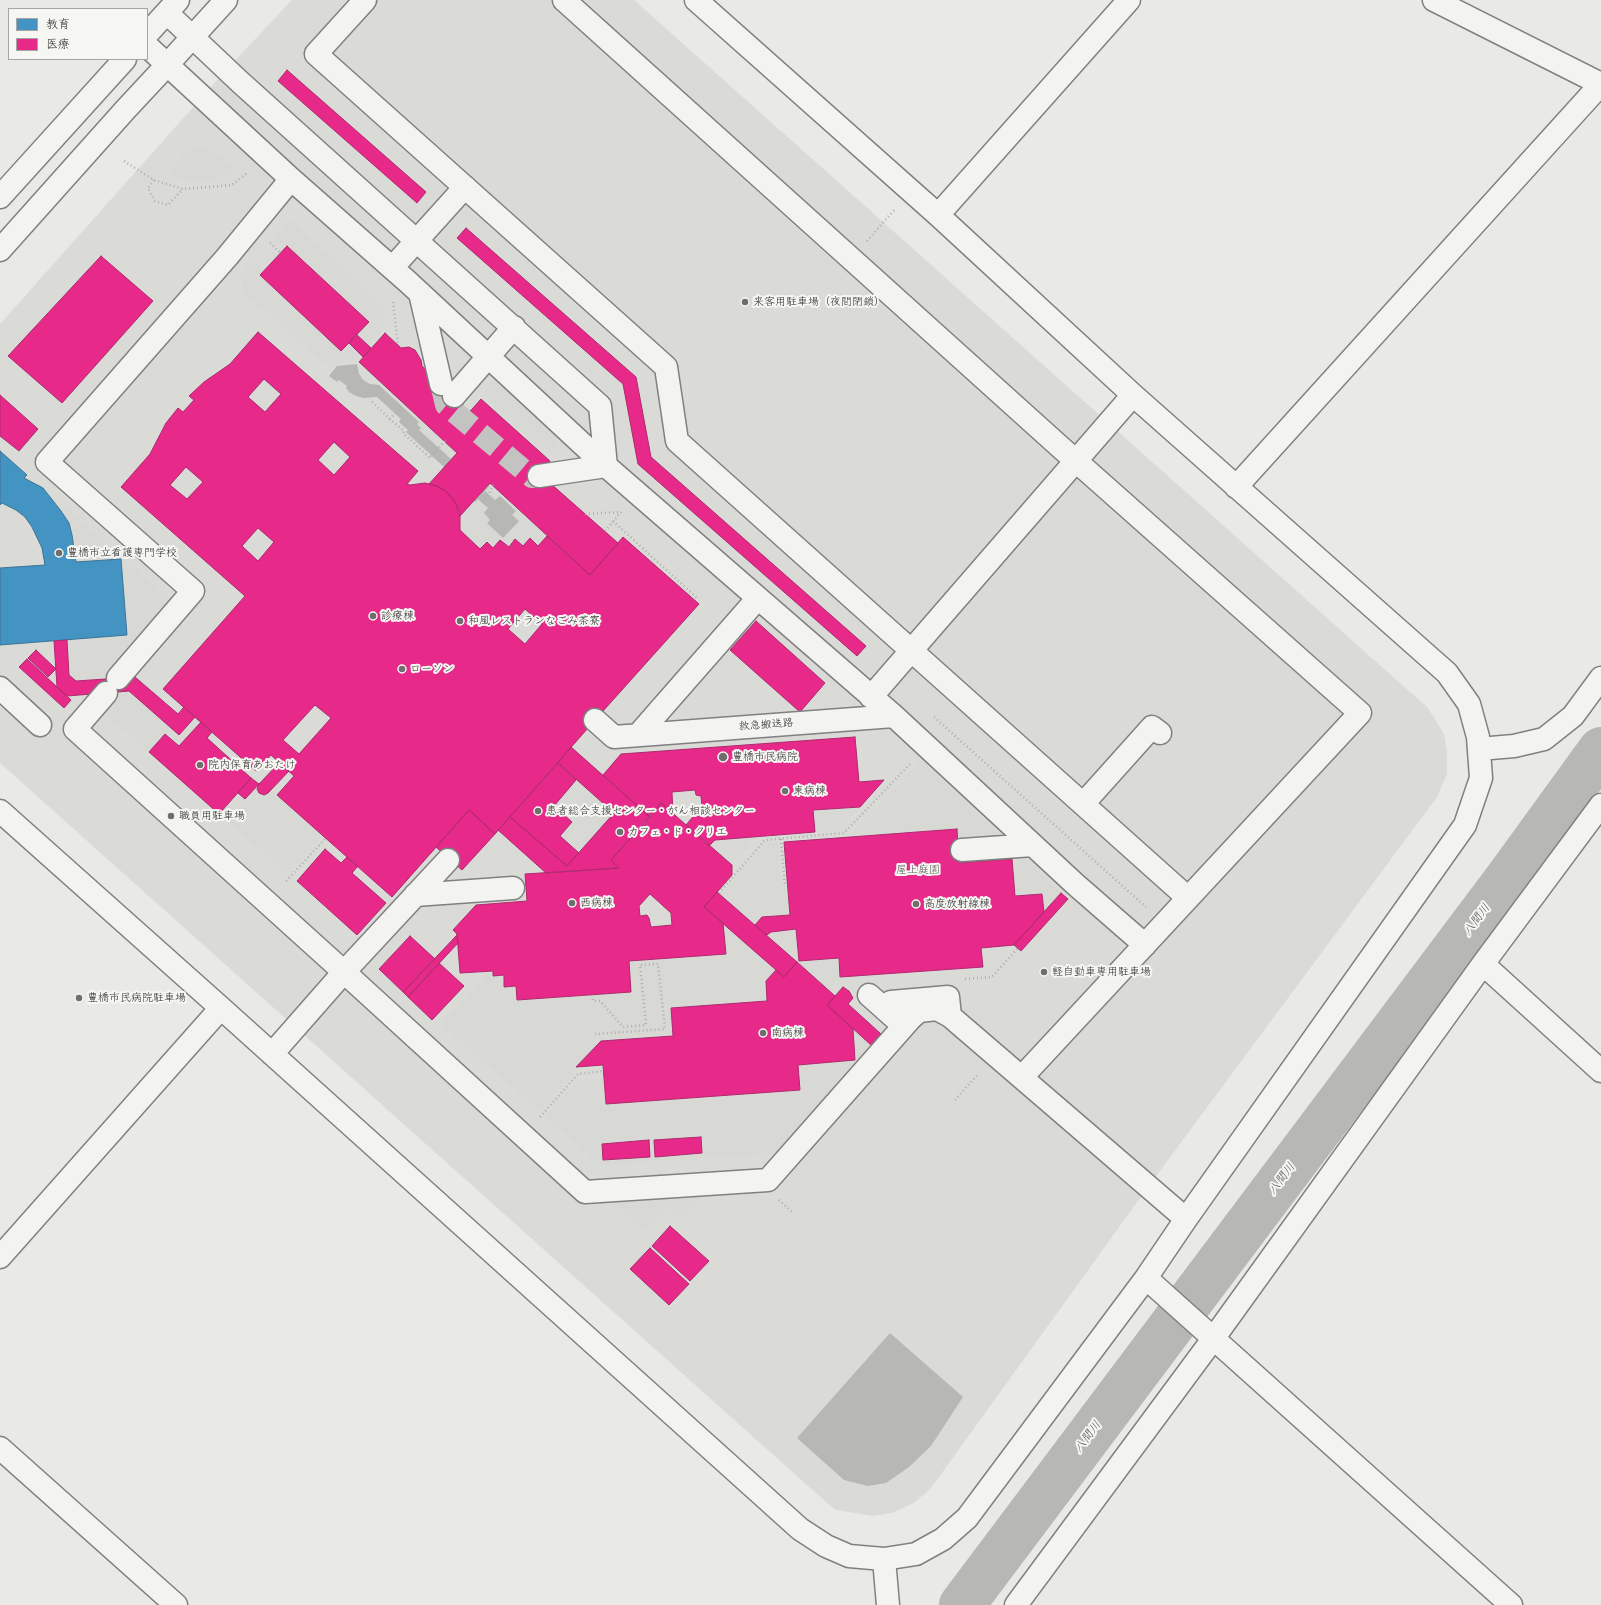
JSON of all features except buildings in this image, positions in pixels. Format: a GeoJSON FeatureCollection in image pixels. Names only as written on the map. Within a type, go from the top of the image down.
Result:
{"type":"FeatureCollection","features":[{"type":"Feature","properties":{"kind":"street"},"geometry":{"type":"LineString","coordinates":[[0,250],[226,0]]}},
{"type":"Feature","properties":{"kind":"street"},"geometry":{"type":"LineString","coordinates":[[365,0],[316,54],[666,367],[677,441],[1188,898]]}},
{"type":"Feature","properties":{"kind":"street"},"geometry":{"type":"LineString","coordinates":[[564,0],[1360,713],[1022,1077]]}},
{"type":"Feature","properties":{"kind":"street"},"geometry":{"type":"LineString","coordinates":[[0,811],[800,1529],[826,1546],[849,1556],[884,1559],[916,1554],[943,1539],[967,1518],[1153,1284],[1186,1219],[1465,825],[1481,778],[1478,737],[1469,704],[1447,673],[1133,395],[938,215],[696,0]]}},
{"type":"Feature","properties":{"kind":"street"},"geometry":{"type":"LineString","coordinates":[[938,215],[1130,0]]}},
{"type":"Feature","properties":{"kind":"street"},"geometry":{"type":"LineString","coordinates":[[1236,487],[1601,84],[1434,0]]}},
{"type":"Feature","properties":{"kind":"street"},"geometry":{"type":"LineString","coordinates":[[148,33],[172,6],[192,37],[600,406],[606,466]]}},
{"type":"Feature","properties":{"kind":"street"},"geometry":{"type":"LineString","coordinates":[[148,47],[291,178],[420,293],[606,466],[894,716],[1033,845],[1145,945]]}},
{"type":"Feature","properties":{"kind":"street"},"geometry":{"type":"LineString","coordinates":[[0,197],[124,60]]}},
{"type":"Feature","properties":{"kind":"street"},"geometry":{"type":"LineString","coordinates":[[291,178],[227,257],[47,462],[193,591],[75,729],[585,1192],[768,1180],[904,1026],[919,1011],[937,1009],[950,1016],[1186,1219]]}},
{"type":"Feature","properties":{"kind":"street"},"geometry":{"type":"LineString","coordinates":[[392,268],[465,187]]}},
{"type":"Feature","properties":{"kind":"street"},"geometry":{"type":"LineString","coordinates":[[420,293],[448,390],[488,357],[514,327]]}},
{"type":"Feature","properties":{"kind":"street"},"geometry":{"type":"LineString","coordinates":[[871,697],[1133,395]]}},
{"type":"Feature","properties":{"kind":"street"},"geometry":{"type":"LineString","coordinates":[[539,476],[606,466]]}},
{"type":"Feature","properties":{"kind":"street"},"geometry":{"type":"LineString","coordinates":[[638,735],[758,598]]}},
{"type":"Feature","properties":{"kind":"street"},"geometry":{"type":"LineString","coordinates":[[1479,749],[1514,746],[1544,739],[1573,716],[1601,678]]}},
{"type":"Feature","properties":{"kind":"street"},"geometry":{"type":"LineString","coordinates":[[0,688],[40,725]]}},
{"type":"Feature","properties":{"kind":"street","name":"救急搬送路"},"geometry":{"type":"LineString","coordinates":[[595,720],[614,737],[894,716]]}},
{"type":"Feature","properties":{"kind":"street"},"geometry":{"type":"LineString","coordinates":[[1083,804],[1152,727],[1160,733]]}},
{"type":"Feature","properties":{"kind":"street"},"geometry":{"type":"LineString","coordinates":[[1016,1605],[1209,1335],[1601,805]]}},
{"type":"Feature","properties":{"kind":"street"},"geometry":{"type":"LineString","coordinates":[[962,850],[1033,845]]}},
{"type":"Feature","properties":{"kind":"street"},"geometry":{"type":"LineString","coordinates":[[272,1054],[344,972],[448,860]]}},
{"type":"Feature","properties":{"kind":"street"},"geometry":{"type":"LineString","coordinates":[[415,895],[513,888]]}},
{"type":"Feature","properties":{"kind":"street"},"geometry":{"type":"LineString","coordinates":[[1483,964],[1601,1071]]}},
{"type":"Feature","properties":{"kind":"street"},"geometry":{"type":"LineString","coordinates":[[869,995],[904,1026]]}},
{"type":"Feature","properties":{"kind":"street"},"geometry":{"type":"LineString","coordinates":[[886,1010],[891,1002],[948,997],[950,1016]]}},
{"type":"Feature","properties":{"kind":"street"},"geometry":{"type":"LineString","coordinates":[[0,1256],[221,1008]]}},
{"type":"Feature","properties":{"kind":"street"},"geometry":{"type":"LineString","coordinates":[[1153,1284],[1511,1605]]}},
{"type":"Feature","properties":{"kind":"street"},"geometry":{"type":"LineString","coordinates":[[0,1448],[176,1605]]}},
{"type":"Feature","properties":{"kind":"street"},"geometry":{"type":"LineString","coordinates":[[884,1559],[888,1605]]}},
{"type":"Feature","properties":{"kind":"path"},"geometry":{"type":"LineString","coordinates":[[124,161],[154,180],[184,189],[232,185],[247,173]]}},
{"type":"Feature","properties":{"kind":"path"},"geometry":{"type":"LineString","coordinates":[[154,180],[148,188],[156,201],[168,205],[184,189]]}},
{"type":"Feature","properties":{"kind":"path"},"geometry":{"type":"LineString","coordinates":[[867,241],[897,207]]}},
{"type":"Feature","properties":{"kind":"path"},"geometry":{"type":"LineString","coordinates":[[393,300],[398,345]]}},
{"type":"Feature","properties":{"kind":"path"},"geometry":{"type":"LineString","coordinates":[[372,402],[404,431],[403,433],[430,458],[445,441]]}},
{"type":"Feature","properties":{"kind":"path"},"geometry":{"type":"LineString","coordinates":[[390,419],[402,404]]}},
{"type":"Feature","properties":{"kind":"path"},"geometry":{"type":"LineString","coordinates":[[482,502],[489,494],[492,485]]}},
{"type":"Feature","properties":{"kind":"path"},"geometry":{"type":"LineString","coordinates":[[605,531],[625,508]]}},
{"type":"Feature","properties":{"kind":"path"},"geometry":{"type":"LineString","coordinates":[[585,514],[621,512]]}},
{"type":"Feature","properties":{"kind":"path"},"geometry":{"type":"LineString","coordinates":[[613,521],[697,598]]}},
{"type":"Feature","properties":{"kind":"path"},"geometry":{"type":"LineString","coordinates":[[931,715],[1149,909]]}},
{"type":"Feature","properties":{"kind":"path"},"geometry":{"type":"LineString","coordinates":[[719,893],[764,840],[844,833],[912,762]]}},
{"type":"Feature","properties":{"kind":"path"},"geometry":{"type":"LineString","coordinates":[[286,881],[326,838]]}},
{"type":"Feature","properties":{"kind":"path"},"geometry":{"type":"LineString","coordinates":[[781,839],[784,887]]}},
{"type":"Feature","properties":{"kind":"path"},"geometry":{"type":"LineString","coordinates":[[592,995],[593,1001],[600,1001],[623,1027],[646,1025],[640,965],[658,964],[664,1030],[596,1034]]}},
{"type":"Feature","properties":{"kind":"path"},"geometry":{"type":"LineString","coordinates":[[955,1100],[994,1054]]}},
{"type":"Feature","properties":{"kind":"path"},"geometry":{"type":"LineString","coordinates":[[524,1137],[578,1074],[603,1071]]}},
{"type":"Feature","properties":{"kind":"shaded area","name":"豊橋市民病院"},"geometry":{"type":"Polygon","coordinates":[[[292,0],[634,0],[1428,708],[1444,734],[1447,752],[1447,774],[1437,797],[1148,1187],[931,1488],[914,1503],[892,1513],[873,1516],[836,1510],[826,1502],[0,763],[0,324],[227,69],[292,0]]]}},
{"type":"Feature","properties":{"kind":"shaded area"},"geometry":{"type":"Polygon","coordinates":[[[207,146],[233,167],[233,172],[228,176],[198,181],[188,181],[175,177],[168,172],[189,149],[207,146]]]}},
{"type":"Feature","properties":{"kind":"shaded area"},"geometry":{"type":"Polygon","coordinates":[[[290,220],[383,305],[385,327],[368,345],[356,334],[369,321],[287,247],[284,249],[273,239],[290,220]]]}},
{"type":"Feature","properties":{"kind":"shaded area"},"geometry":{"type":"Polygon","coordinates":[[[253,260],[264,271],[260,275],[341,350],[349,343],[360,354],[353,361],[323,363],[243,291],[241,274],[253,260]]]}},
{"type":"Feature","properties":{"kind":"shaded area"},"geometry":{"type":"Polygon","coordinates":[[[357,364],[359,374],[363,380],[370,384],[379,385],[419,422],[417,424],[421,428],[419,430],[451,459],[444,467],[406,432],[408,430],[399,422],[401,419],[377,397],[363,398],[354,395],[349,392],[346,388],[347,386],[339,380],[337,382],[329,376],[337,366],[357,364]]]}},
{"type":"Feature","properties":{"kind":"shaded area"},"geometry":{"type":"Polygon","coordinates":[[[494,381],[500,381],[555,431],[557,442],[554,447],[549,450],[538,446],[489,400],[486,395],[486,389],[489,384],[494,381]]]}},
{"type":"Feature","properties":{"kind":"shaded area"},"geometry":{"type":"Polygon","coordinates":[[[408,407],[457,453],[451,459],[419,430],[417,424],[419,421],[406,409],[408,407]]]}},
{"type":"Feature","properties":{"kind":"shaded area"},"geometry":{"type":"Polygon","coordinates":[[[490,483],[491,484],[485,491],[495,500],[500,496],[516,511],[512,515],[519,521],[503,538],[487,523],[490,520],[484,513],[488,508],[478,499],[475,502],[474,501],[490,483]]]}},
{"type":"Feature","properties":{"kind":"shaded area"},"geometry":{"type":"Polygon","coordinates":[[[491,484],[547,536],[538,546],[530,538],[523,546],[515,539],[509,547],[500,540],[493,548],[487,542],[480,549],[460,530],[460,516],[478,498],[488,508],[491,520],[487,523],[503,538],[519,521],[512,515],[515,511],[499,496],[496,500],[485,490],[491,484]]]}},
{"type":"Feature","properties":{"kind":"shaded area"},"geometry":{"type":"Polygon","coordinates":[[[57,500],[169,599],[99,680],[76,681],[69,675],[67,640],[121,559],[76,562],[69,523],[55,503],[57,500]]]}},
{"type":"Feature","properties":{"kind":"shaded area"},"geometry":{"type":"Polygon","coordinates":[[[129,691],[179,735],[195,717],[201,722],[179,746],[165,734],[149,752],[101,710],[118,692],[129,691]]]}},
{"type":"Feature","properties":{"kind":"shaded area"},"geometry":{"type":"Polygon","coordinates":[[[921,761],[1000,836],[996,840],[958,843],[956,829],[849,837],[921,761]]]}},
{"type":"Feature","properties":{"kind":"shaded area"},"geometry":{"type":"Polygon","coordinates":[[[576,780],[614,813],[579,853],[560,836],[572,822],[554,806],[576,780]]]}},
{"type":"Feature","properties":{"kind":"shaded area"},"geometry":{"type":"Polygon","coordinates":[[[259,784],[271,790],[322,835],[287,873],[219,814],[238,793],[245,799],[259,784]]]}},
{"type":"Feature","properties":{"kind":"shaded area"},"geometry":{"type":"Polygon","coordinates":[[[860,807],[839,830],[815,832],[813,810],[860,807]]]}},
{"type":"Feature","properties":{"kind":"shaded area"},"geometry":{"type":"Polygon","coordinates":[[[757,836],[733,863],[711,844],[715,840],[757,836]]]}},
{"type":"Feature","properties":{"kind":"shaded area"},"geometry":{"type":"Polygon","coordinates":[[[778,842],[781,888],[788,888],[790,915],[762,917],[755,925],[721,895],[766,843],[778,842]]]}},
{"type":"Feature","properties":{"kind":"shaded area"},"geometry":{"type":"Polygon","coordinates":[[[1024,858],[1061,893],[1044,912],[1042,894],[1015,896],[1013,869],[1024,858]]]}},
{"type":"Feature","properties":{"kind":"shaded area"},"geometry":{"type":"Polygon","coordinates":[[[723,923],[776,970],[766,981],[767,1001],[671,1008],[673,1036],[601,1041],[539,1110],[441,1024],[485,977],[485,972],[493,971],[494,976],[504,975],[504,987],[516,986],[518,1000],[631,992],[629,961],[725,954],[723,923]]]}},
{"type":"Feature","properties":{"kind":"shaded area"},"geometry":{"type":"Polygon","coordinates":[[[796,929],[799,961],[839,958],[840,977],[829,990],[767,935],[771,932],[796,929]]]}},
{"type":"Feature","properties":{"kind":"shaded area"},"geometry":{"type":"Polygon","coordinates":[[[853,1029],[871,1045],[773,1153],[601,1165],[546,1117],[578,1080],[604,1078],[606,1104],[800,1090],[798,1065],[855,1060],[853,1029]]]}},
{"type":"Feature","properties":{"kind":"shaded area"},"geometry":{"type":"Polygon","coordinates":[[[702,1194],[704,1197],[682,1219],[668,1207],[644,1231],[612,1202],[702,1194]]]}},
{"type":"Feature","properties":{"kind":"shaded area"},"geometry":{"type":"Polygon","coordinates":[[[890,1333],[963,1397],[931,1446],[909,1467],[886,1483],[868,1486],[844,1480],[797,1438],[890,1333]]]}},
{"type":"Feature","properties":{"kind":"waterway","name":"八間川"},"geometry":{"type":"LineString","coordinates":[[962,1605],[1508,878],[1601,750]]}},
{"type":"Feature","properties":{"kind":"tunnel"},"geometry":{"type":"LineString","coordinates":[[441,384],[446,405],[532,477],[539,476]]}},
{"type":"Feature","properties":{"kind":"place","name":"来客用駐車場（夜間閉鎖）"},"geometry":{"type":"Point","coordinates":[745,302]}},
{"type":"Feature","properties":{"kind":"place","name":"豊橋市立看護専門学校"},"geometry":{"type":"Point","coordinates":[59,553]}},
{"type":"Feature","properties":{"kind":"place","name":"診療棟"},"geometry":{"type":"Point","coordinates":[373,616]}},
{"type":"Feature","properties":{"kind":"place","name":"和風レストランなごみ茶寮"},"geometry":{"type":"Point","coordinates":[460,621]}},
{"type":"Feature","properties":{"kind":"place","name":"ローソン"},"geometry":{"type":"Point","coordinates":[402,669]}},
{"type":"Feature","properties":{"kind":"place","name":"豊橋市民病院"},"geometry":{"type":"Point","coordinates":[723,757]}},
{"type":"Feature","properties":{"kind":"place","name":"院内保育あおたけ"},"geometry":{"type":"Point","coordinates":[200,765]}},
{"type":"Feature","properties":{"kind":"place","name":"東病棟"},"geometry":{"type":"Point","coordinates":[785,791]}},
{"type":"Feature","properties":{"kind":"place","name":"患者総合支援センター・がん相談センター"},"geometry":{"type":"Point","coordinates":[538,811]}},
{"type":"Feature","properties":{"kind":"place","name":"職員用駐車場"},"geometry":{"type":"Point","coordinates":[171,816]}},
{"type":"Feature","properties":{"kind":"place","name":"カフェ・ド・クリエ"},"geometry":{"type":"Point","coordinates":[620,832]}},
{"type":"Feature","properties":{"kind":"place","name":"西病棟"},"geometry":{"type":"Point","coordinates":[572,903]}},
{"type":"Feature","properties":{"kind":"place","name":"高度放射線棟"},"geometry":{"type":"Point","coordinates":[916,904]}},
{"type":"Feature","properties":{"kind":"place","name":"軽自動車専用駐車場"},"geometry":{"type":"Point","coordinates":[1044,972]}},
{"type":"Feature","properties":{"kind":"place","name":"豊橋市民病院駐車場"},"geometry":{"type":"Point","coordinates":[79,998]}},
{"type":"Feature","properties":{"kind":"place","name":"南病棟"},"geometry":{"type":"Point","coordinates":[763,1033]}},
{"type":"Feature","properties":{"kind":"park label","name":"屋上庭園"},"geometry":{"type":"Point","coordinates":[918,870]}}]}
